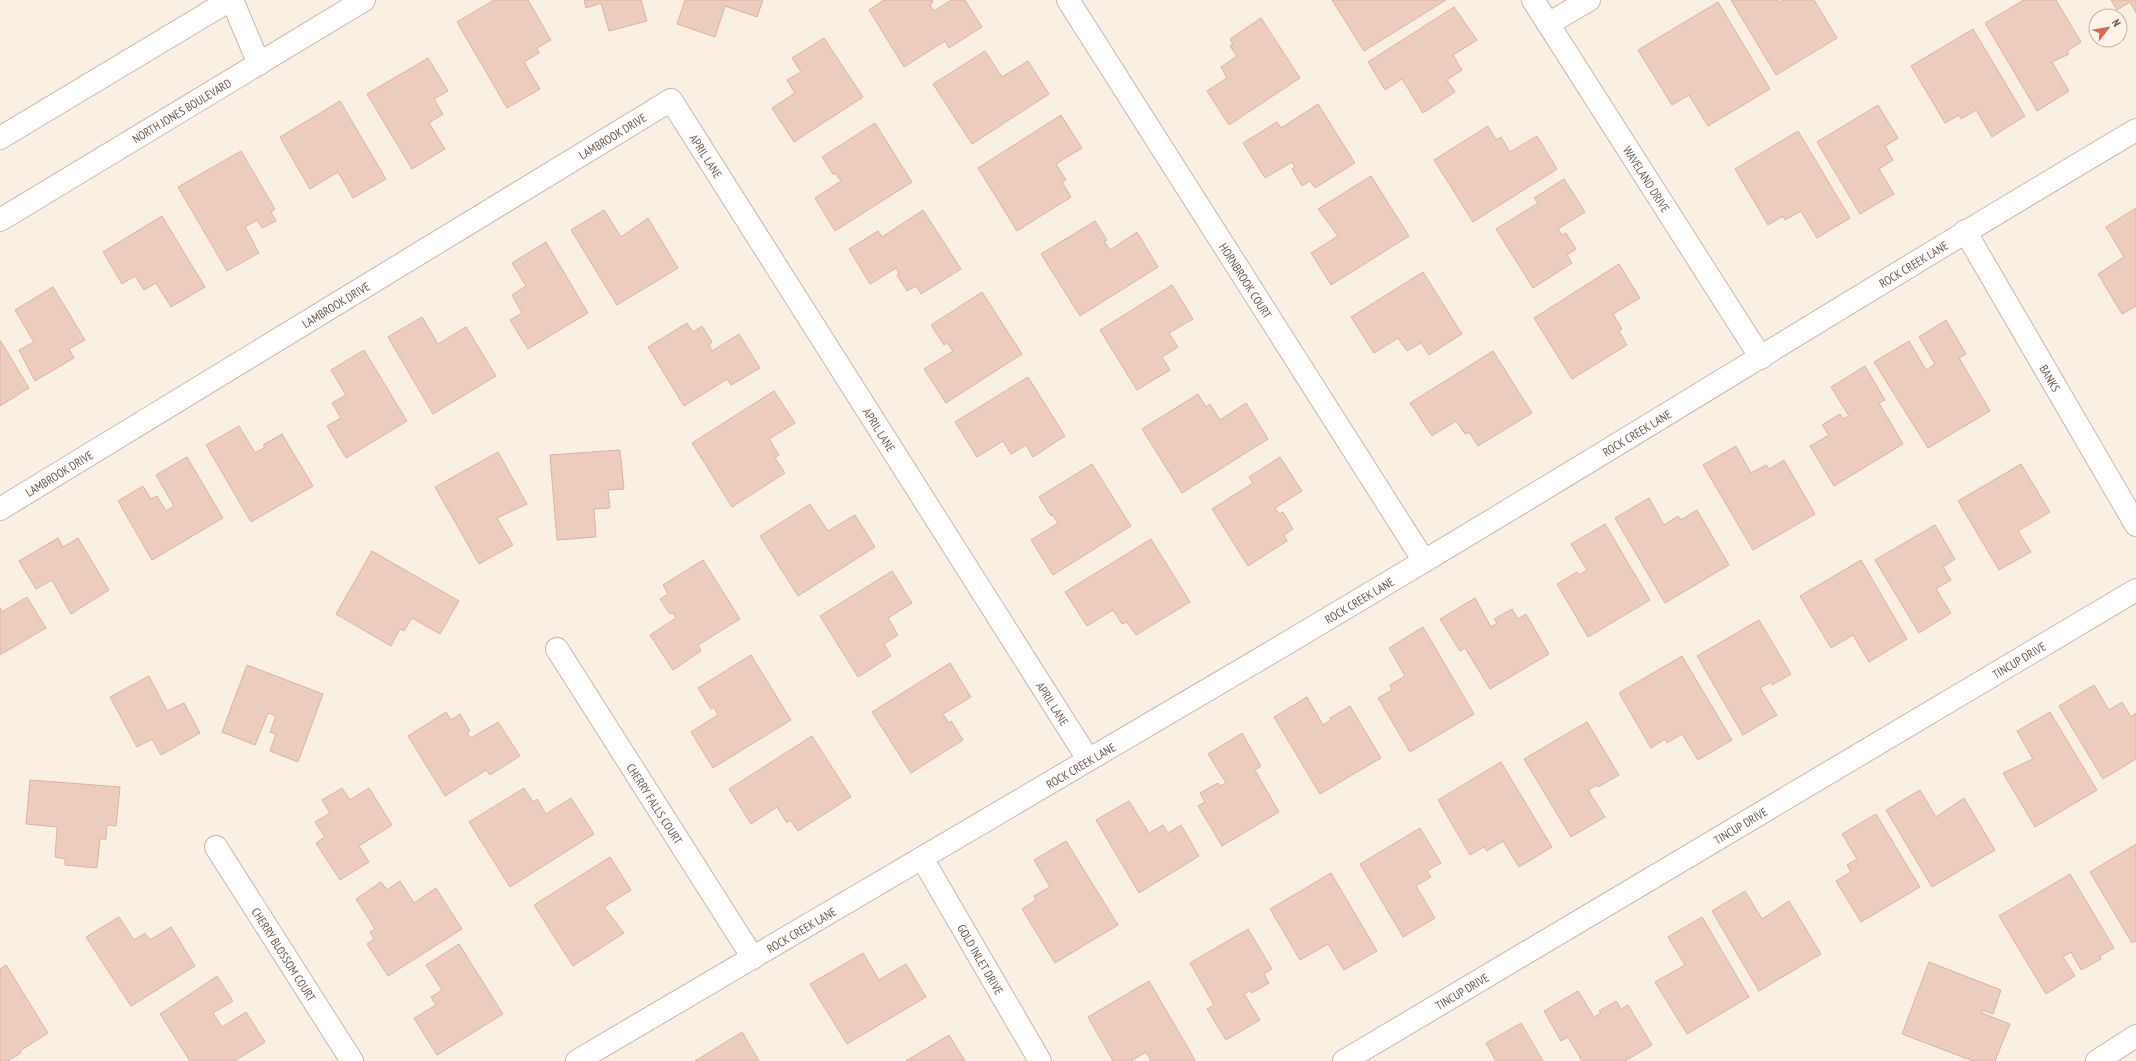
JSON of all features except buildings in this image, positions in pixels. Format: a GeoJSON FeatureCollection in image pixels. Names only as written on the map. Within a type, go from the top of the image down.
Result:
{"type":"FeatureCollection","features":[{"type":"Feature","properties":{"kind":"street"},"geometry":{"type":"LineString","coordinates":[[0,138],[231,0],[259,64]]}},
{"type":"Feature","properties":{"kind":"street","name":"NORTH JONES BOULEVARD"},"geometry":{"type":"LineString","coordinates":[[0,220],[364,0]]}},
{"type":"Feature","properties":{"kind":"street","name":"HORNBROOK COURT"},"geometry":{"type":"LineString","coordinates":[[1068,0],[1424,561]]}},
{"type":"Feature","properties":{"kind":"street","name":"WAVELAND DRIVE"},"geometry":{"type":"LineString","coordinates":[[1533,0],[1761,358]]}},
{"type":"Feature","properties":{"kind":"street"},"geometry":{"type":"LineString","coordinates":[[1548,24],[1589,0]]}},
{"type":"Feature","properties":{"kind":"street","name":"LAMBROOK DRIVE"},"geometry":{"type":"LineString","coordinates":[[0,510],[670,100]]}},
{"type":"Feature","properties":{"kind":"street","name":"APRIL LANE"},"geometry":{"type":"LineString","coordinates":[[670,100],[1088,760]]}},
{"type":"Feature","properties":{"kind":"street","name":"ROCK CREEK LANE"},"geometry":{"type":"LineString","coordinates":[[579,1060],[1424,561],[1761,358],[1965,231],[2136,130]]}},
{"type":"Feature","properties":{"kind":"street","name":"BANKS"},"geometry":{"type":"LineString","coordinates":[[1965,231],[2136,525]]}},
{"type":"Feature","properties":{"kind":"street","name":"TINCUP DRIVE"},"geometry":{"type":"LineString","coordinates":[[1344,1061],[2136,590]]}},
{"type":"Feature","properties":{"kind":"street","name":"CHERRY FALLS COURT"},"geometry":{"type":"LineString","coordinates":[[557,649],[752,958]]}},
{"type":"Feature","properties":{"kind":"street","name":"CHERRY BLOSSOM COURT"},"geometry":{"type":"LineString","coordinates":[[216,847],[352,1061]]}},
{"type":"Feature","properties":{"kind":"street","name":"GOLD INLET DRIVE"},"geometry":{"type":"LineString","coordinates":[[922,858],[1040,1061]]}},
{"type":"Feature","properties":{"kind":"street"},"geometry":{"type":"LineString","coordinates":[[2097,1061],[2136,1036]]}}]}
